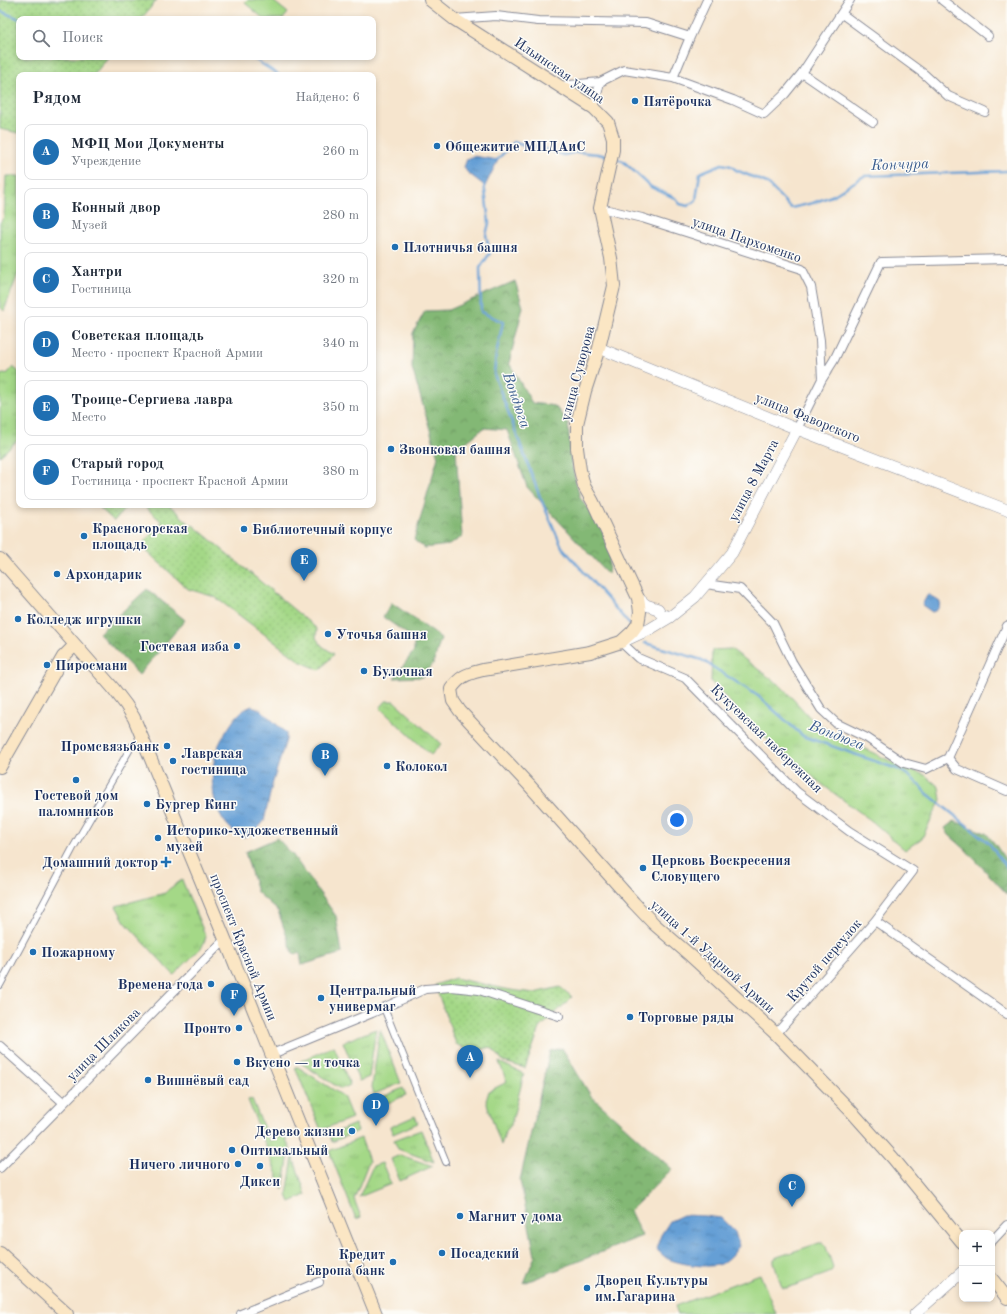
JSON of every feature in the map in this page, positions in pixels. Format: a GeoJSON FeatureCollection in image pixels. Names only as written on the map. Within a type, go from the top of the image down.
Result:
{"type":"FeatureCollection","features":[{"type":"Feature","properties":{"kind":"main road","name":"Ильинская улица"},"geometry":{"type":"LineString","coordinates":[[430,0],[454,19],[594,108],[608,122],[611,130],[613,150],[609,168]]}},
{"type":"Feature","properties":{"kind":"main road","name":"улица Суворова"},"geometry":{"type":"LineString","coordinates":[[609,168],[600,208],[611,258],[614,286],[599,348],[585,391],[577,424],[577,448],[584,486],[638,598],[640,612],[638,624],[621,642]]}},
{"type":"Feature","properties":{"kind":"main road","name":"проспект Красной Армии"},"geometry":{"type":"LineString","coordinates":[[0,559],[122,699],[134,718],[272,1054],[376,1314]]}},
{"type":"Feature","properties":{"kind":"main road","name":"улица 8 Марта"},"geometry":{"type":"LineString","coordinates":[[451,689],[456,682],[466,674],[590,652],[621,642]]}},
{"type":"Feature","properties":{"kind":"main road"},"geometry":{"type":"LineString","coordinates":[[0,767],[63,657],[75,645]]}},
{"type":"Feature","properties":{"kind":"main road","name":"улица 1-й Ударной Армии"},"geometry":{"type":"LineString","coordinates":[[451,689],[453,701],[460,711],[529,785],[634,903],[654,924],[776,1034],[856,1116],[893,1158],[959,1238]]}},
{"type":"Feature","properties":{"kind":"main road"},"geometry":{"type":"LineString","coordinates":[[0,1253],[66,1314]]}},
{"type":"Feature","properties":{"kind":"main road"},"geometry":{"type":"LineString","coordinates":[[995,1283],[1007,1298]]}},
{"type":"Feature","properties":{"kind":"street"},"geometry":{"type":"LineString","coordinates":[[673,78],[690,37],[708,0]]}},
{"type":"Feature","properties":{"kind":"street"},"geometry":{"type":"LineString","coordinates":[[559,86],[600,82],[624,70],[673,78],[734,100],[764,114],[785,94],[802,73],[850,0]]}},
{"type":"Feature","properties":{"kind":"street"},"geometry":{"type":"LineString","coordinates":[[942,0],[988,36]]}},
{"type":"Feature","properties":{"kind":"street"},"geometry":{"type":"LineString","coordinates":[[842,14],[924,74],[948,96],[985,112]]}},
{"type":"Feature","properties":{"kind":"street","name":"Ильинская улица"},"geometry":{"type":"LineString","coordinates":[[454,19],[496,16],[538,21],[646,23],[690,37]]}},
{"type":"Feature","properties":{"kind":"street"},"geometry":{"type":"LineString","coordinates":[[802,73],[873,122]]}},
{"type":"Feature","properties":{"kind":"street"},"geometry":{"type":"LineString","coordinates":[[594,108],[600,82]]}},
{"type":"Feature","properties":{"kind":"street","name":"улица Пархоменко"},"geometry":{"type":"LineString","coordinates":[[600,208],[642,218],[802,269],[811,287],[820,340],[822,379]]}},
{"type":"Feature","properties":{"kind":"street","name":"улица 8 Марта"},"geometry":{"type":"LineString","coordinates":[[621,642],[650,629],[695,597],[732,553],[822,379],[834,360],[881,262],[1007,258]]}},
{"type":"Feature","properties":{"kind":"street","name":"улица Фаворского"},"geometry":{"type":"LineString","coordinates":[[599,348],[797,429],[1007,510]]}},
{"type":"Feature","properties":{"kind":"street"},"geometry":{"type":"LineString","coordinates":[[706,584],[740,589],[773,623],[792,662],[821,709],[836,723],[867,738],[904,763],[926,769],[948,758],[1007,626]]}},
{"type":"Feature","properties":{"kind":"street"},"geometry":{"type":"LineString","coordinates":[[638,598],[646,605],[658,609],[661,614],[670,616]]}},
{"type":"Feature","properties":{"kind":"street","name":"Кукуевская набережная"},"geometry":{"type":"LineString","coordinates":[[621,642],[638,658],[685,678],[797,792],[849,831],[913,871]]}},
{"type":"Feature","properties":{"kind":"street"},"geometry":{"type":"LineString","coordinates":[[0,985],[73,848],[131,747]]}},
{"type":"Feature","properties":{"kind":"street"},"geometry":{"type":"LineString","coordinates":[[948,758],[957,769],[1007,791]]}},
{"type":"Feature","properties":{"kind":"street","name":"Крутой переулок"},"geometry":{"type":"LineString","coordinates":[[776,1034],[876,921],[913,871]]}},
{"type":"Feature","properties":{"kind":"street"},"geometry":{"type":"LineString","coordinates":[[876,921],[1007,1014]]}},
{"type":"Feature","properties":{"kind":"street","name":"улица Шлякова"},"geometry":{"type":"LineString","coordinates":[[0,1168],[225,939]]}},
{"type":"Feature","properties":{"kind":"street"},"geometry":{"type":"LineString","coordinates":[[272,1054],[384,1008],[425,989],[452,987],[479,990],[558,1016]]}},
{"type":"Feature","properties":{"kind":"street"},"geometry":{"type":"LineString","coordinates":[[384,1008],[446,1162]]}},
{"type":"Feature","properties":{"kind":"street"},"geometry":{"type":"LineString","coordinates":[[0,1046],[64,1102]]}},
{"type":"Feature","properties":{"kind":"street"},"geometry":{"type":"LineString","coordinates":[[995,1239],[1007,1225]]}},
{"type":"Feature","properties":{"kind":"street"},"geometry":{"type":"LineString","coordinates":[[915,1314],[959,1275]]}},
{"type":"Feature","properties":{"kind":"street"},"geometry":{"type":"LineString","coordinates":[[241,1314],[319,1282]]}},
{"type":"Feature","properties":{"kind":"green space"},"geometry":{"type":"Polygon","coordinates":[[[0,0],[157,0],[144,16],[16,16],[16,60],[106,60],[96,72],[16,72],[16,132],[0,129],[0,0]]]}},
{"type":"Feature","properties":{"kind":"green space"},"geometry":{"type":"Polygon","coordinates":[[[248,0],[272,0],[288,13],[286,16],[260,16],[245,3],[248,0]]]}},
{"type":"Feature","properties":{"kind":"green space"},"geometry":{"type":"Polygon","coordinates":[[[6,176],[16,176],[16,279],[4,311],[0,307],[0,223],[4,217],[6,176]]]}},
{"type":"Feature","properties":{"kind":"green space"},"geometry":{"type":"Polygon","coordinates":[[[515,281],[523,307],[509,363],[532,403],[555,406],[568,423],[571,462],[580,498],[590,510],[602,529],[610,556],[608,574],[527,487],[507,430],[484,428],[456,450],[462,537],[449,545],[424,548],[414,540],[438,457],[412,368],[413,333],[425,311],[448,310],[515,281]]]}},
{"type":"Feature","properties":{"kind":"green space"},"geometry":{"type":"Polygon","coordinates":[[[13,367],[16,370],[16,442],[0,456],[0,375],[8,373],[13,367]]]}},
{"type":"Feature","properties":{"kind":"green space"},"geometry":{"type":"Polygon","coordinates":[[[100,508],[125,508],[114,521],[100,508]]]}},
{"type":"Feature","properties":{"kind":"green space"},"geometry":{"type":"Polygon","coordinates":[[[146,508],[172,508],[317,629],[316,638],[322,646],[334,654],[320,670],[301,662],[215,597],[188,589],[141,546],[162,522],[146,508]]]}},
{"type":"Feature","properties":{"kind":"green space"},"geometry":{"type":"Polygon","coordinates":[[[147,589],[185,620],[139,675],[99,633],[147,589]]]}},
{"type":"Feature","properties":{"kind":"green space"},"geometry":{"type":"Polygon","coordinates":[[[392,603],[441,638],[433,664],[422,677],[394,678],[414,651],[414,639],[383,617],[392,603]]]}},
{"type":"Feature","properties":{"kind":"green space"},"geometry":{"type":"Polygon","coordinates":[[[731,649],[782,687],[814,722],[844,739],[903,767],[925,775],[939,787],[941,800],[922,838],[905,850],[873,822],[823,785],[755,729],[711,682],[712,650],[731,649]]]}},
{"type":"Feature","properties":{"kind":"green space"},"geometry":{"type":"Polygon","coordinates":[[[386,701],[394,701],[441,744],[431,755],[380,708],[386,701]]]}},
{"type":"Feature","properties":{"kind":"green space"},"geometry":{"type":"Polygon","coordinates":[[[954,821],[986,833],[995,844],[1007,862],[1007,894],[965,849],[949,835],[945,828],[954,821]]]}},
{"type":"Feature","properties":{"kind":"green space"},"geometry":{"type":"Polygon","coordinates":[[[277,838],[292,854],[336,916],[342,953],[302,965],[300,953],[293,954],[278,911],[257,892],[245,852],[277,838]]]}},
{"type":"Feature","properties":{"kind":"green space"},"geometry":{"type":"Polygon","coordinates":[[[182,880],[206,937],[202,947],[174,975],[125,922],[116,906],[165,893],[182,880]]]}},
{"type":"Feature","properties":{"kind":"green space"},"geometry":{"type":"Polygon","coordinates":[[[455,978],[510,990],[535,993],[560,987],[572,997],[540,1028],[525,1068],[504,1062],[491,1047],[473,1052],[456,1044],[435,985],[455,978]]]}},
{"type":"Feature","properties":{"kind":"green space"},"geometry":{"type":"Polygon","coordinates":[[[376,1029],[369,1077],[359,1081],[343,1042],[376,1029]]]}},
{"type":"Feature","properties":{"kind":"green space"},"geometry":{"type":"Polygon","coordinates":[[[380,1029],[401,1083],[374,1094],[372,1087],[380,1029]]]}},
{"type":"Feature","properties":{"kind":"green space"},"geometry":{"type":"Polygon","coordinates":[[[334,1046],[350,1085],[341,1089],[299,1062],[334,1046]]]}},
{"type":"Feature","properties":{"kind":"green space"},"geometry":{"type":"Polygon","coordinates":[[[562,1048],[591,1096],[672,1169],[630,1211],[642,1236],[524,1283],[535,1256],[520,1180],[550,1051],[562,1048]]]}},
{"type":"Feature","properties":{"kind":"green space"},"geometry":{"type":"Polygon","coordinates":[[[499,1062],[524,1074],[511,1125],[506,1131],[501,1145],[486,1101],[489,1091],[507,1082],[499,1062]]]}},
{"type":"Feature","properties":{"kind":"green space"},"geometry":{"type":"Polygon","coordinates":[[[295,1067],[298,1067],[343,1096],[352,1118],[321,1130],[295,1067]]]}},
{"type":"Feature","properties":{"kind":"green space"},"geometry":{"type":"Polygon","coordinates":[[[403,1088],[406,1095],[381,1106],[378,1099],[403,1088]]]}},
{"type":"Feature","properties":{"kind":"green space"},"geometry":{"type":"Polygon","coordinates":[[[252,1099],[269,1141],[284,1135],[290,1148],[283,1190],[248,1100],[252,1099]]]}},
{"type":"Feature","properties":{"kind":"green space"},"geometry":{"type":"Polygon","coordinates":[[[415,1116],[418,1123],[393,1134],[390,1127],[415,1116]]]}},
{"type":"Feature","properties":{"kind":"green space"},"geometry":{"type":"Polygon","coordinates":[[[355,1124],[358,1131],[332,1142],[330,1135],[355,1124]]]}},
{"type":"Feature","properties":{"kind":"green space"},"geometry":{"type":"Polygon","coordinates":[[[421,1130],[434,1162],[398,1149],[394,1140],[421,1130]]]}},
{"type":"Feature","properties":{"kind":"green space"},"geometry":{"type":"Polygon","coordinates":[[[361,1138],[369,1161],[354,1199],[361,1217],[356,1219],[329,1151],[361,1138]]]}},
{"type":"Feature","properties":{"kind":"green space"},"geometry":{"type":"Polygon","coordinates":[[[400,1155],[433,1166],[400,1181],[391,1159],[400,1155]]]}},
{"type":"Feature","properties":{"kind":"green space"},"geometry":{"type":"Polygon","coordinates":[[[293,1157],[306,1195],[290,1202],[287,1195],[293,1157]]]}},
{"type":"Feature","properties":{"kind":"green space"},"geometry":{"type":"Polygon","coordinates":[[[382,1163],[391,1184],[359,1197],[373,1166],[382,1163]]]}},
{"type":"Feature","properties":{"kind":"green space"},"geometry":{"type":"Polygon","coordinates":[[[819,1243],[823,1243],[826,1247],[833,1267],[832,1270],[829,1273],[787,1288],[783,1288],[774,1259],[819,1243]]]}},
{"type":"Feature","properties":{"kind":"green space"},"geometry":{"type":"Polygon","coordinates":[[[760,1274],[776,1314],[678,1314],[675,1306],[760,1274]]]}},
{"type":"Feature","properties":{"kind":"water"},"geometry":{"type":"Polygon","coordinates":[[[473,156],[498,160],[485,186],[467,172],[464,167],[467,159],[473,156]]]}},
{"type":"Feature","properties":{"kind":"water"},"geometry":{"type":"Polygon","coordinates":[[[928,594],[940,602],[938,608],[932,612],[922,605],[928,594]]]}},
{"type":"Feature","properties":{"kind":"water"},"geometry":{"type":"Polygon","coordinates":[[[252,706],[261,710],[286,733],[286,740],[272,785],[264,821],[254,833],[244,837],[234,831],[226,823],[220,813],[215,802],[212,778],[216,754],[223,738],[238,715],[252,706]]]}},
{"type":"Feature","properties":{"kind":"water"},"geometry":{"type":"Polygon","coordinates":[[[683,1215],[721,1218],[735,1232],[739,1246],[726,1260],[721,1264],[716,1265],[694,1265],[668,1259],[656,1249],[661,1235],[670,1221],[683,1215]]]}},
{"type":"Feature","properties":{"kind":"waterway","name":"Кончура"},"geometry":{"type":"LineString","coordinates":[[0,11],[16,17]]}},
{"type":"Feature","properties":{"kind":"waterway","name":"Кончура"},"geometry":{"type":"LineString","coordinates":[[256,60],[274,72]]}},
{"type":"Feature","properties":{"kind":"waterway","name":"Кончура"},"geometry":{"type":"LineString","coordinates":[[497,160],[514,142],[532,149],[536,146],[564,155],[577,152],[607,156]]}},
{"type":"Feature","properties":{"kind":"waterway","name":"Кончура"},"geometry":{"type":"LineString","coordinates":[[614,158],[623,161],[651,187],[675,198],[680,204],[688,206],[696,200],[700,173],[722,164],[731,166],[736,170],[767,183],[791,208],[813,203],[834,195],[864,176],[1007,171]]}},
{"type":"Feature","properties":{"kind":"waterway","name":"Вондюга"},"geometry":{"type":"LineString","coordinates":[[484,183],[489,223],[486,235],[490,253],[480,268],[481,312],[503,322],[496,355],[494,374],[540,497],[562,547],[630,625]]}},
{"type":"Feature","properties":{"kind":"waterway","name":"Вондюга"},"geometry":{"type":"LineString","coordinates":[[645,643],[702,660],[758,696],[803,736],[904,772],[924,791],[989,843],[1007,868]]}},
{"type":"Feature","properties":{"kind":"place","name":"Пятёрочка"},"geometry":{"type":"Point","coordinates":[635,101]}},
{"type":"Feature","properties":{"kind":"place","name":"Общежитие МПДАиС"},"geometry":{"type":"Point","coordinates":[437,146]}},
{"type":"Feature","properties":{"kind":"place","name":"Плотничья башня"},"geometry":{"type":"Point","coordinates":[395,247]}},
{"type":"Feature","properties":{"kind":"place","name":"Звонковая башня"},"geometry":{"type":"Point","coordinates":[391,449]}},
{"type":"Feature","properties":{"kind":"place","name":"Библиотечный корпус"},"geometry":{"type":"Point","coordinates":[244,529]}},
{"type":"Feature","properties":{"kind":"place","name":"Красногорская площадь"},"geometry":{"type":"Point","coordinates":[84,536]}},
{"type":"Feature","properties":{"kind":"place","name":"Архондарик"},"geometry":{"type":"Point","coordinates":[57,574]}},
{"type":"Feature","properties":{"kind":"place","name":"Троице-Сергиева лавра"},"geometry":{"type":"Point","coordinates":[304,581]}},
{"type":"Feature","properties":{"kind":"place","name":"Колледж игрушки"},"geometry":{"type":"Point","coordinates":[18,619]}},
{"type":"Feature","properties":{"kind":"place","name":"Уточья башня"},"geometry":{"type":"Point","coordinates":[328,634]}},
{"type":"Feature","properties":{"kind":"place","name":"Гостевая изба"},"geometry":{"type":"Point","coordinates":[237,646]}},
{"type":"Feature","properties":{"kind":"place","name":"Пиросмани"},"geometry":{"type":"Point","coordinates":[47,665]}},
{"type":"Feature","properties":{"kind":"place","name":"Булочная"},"geometry":{"type":"Point","coordinates":[364,671]}},
{"type":"Feature","properties":{"kind":"place","name":"Промсвязьбанк"},"geometry":{"type":"Point","coordinates":[167,746]}},
{"type":"Feature","properties":{"kind":"place","name":"Лаврская гостиница"},"geometry":{"type":"Point","coordinates":[173,761]}},
{"type":"Feature","properties":{"kind":"place","name":"Колокол"},"geometry":{"type":"Point","coordinates":[387,766]}},
{"type":"Feature","properties":{"kind":"place","name":"Конный двор"},"geometry":{"type":"Point","coordinates":[325,776]}},
{"type":"Feature","properties":{"kind":"place","name":"Гостевой дом паломников"},"geometry":{"type":"Point","coordinates":[76,780]}},
{"type":"Feature","properties":{"kind":"place","name":"Бургер Кинг"},"geometry":{"type":"Point","coordinates":[147,804]}},
{"type":"Feature","properties":{"kind":"place","name":"Историко-художественный музей"},"geometry":{"type":"Point","coordinates":[158,838]}},
{"type":"Feature","properties":{"kind":"place","name":"Домашний доктор"},"geometry":{"type":"Point","coordinates":[166,862]}},
{"type":"Feature","properties":{"kind":"place","name":"Церковь Воскресения Словущего"},"geometry":{"type":"Point","coordinates":[643,868]}},
{"type":"Feature","properties":{"kind":"place","name":"Пожарному"},"geometry":{"type":"Point","coordinates":[33,952]}},
{"type":"Feature","properties":{"kind":"place","name":"Времена года"},"geometry":{"type":"Point","coordinates":[211,984]}},
{"type":"Feature","properties":{"kind":"place","name":"Центральный универмаг"},"geometry":{"type":"Point","coordinates":[321,998]}},
{"type":"Feature","properties":{"kind":"place","name":"Старый город"},"geometry":{"type":"Point","coordinates":[234,1016]}},
{"type":"Feature","properties":{"kind":"place","name":"Торговые ряды"},"geometry":{"type":"Point","coordinates":[630,1017]}},
{"type":"Feature","properties":{"kind":"place","name":"Пронто"},"geometry":{"type":"Point","coordinates":[239,1028]}},
{"type":"Feature","properties":{"kind":"place","name":"Вкусно — и точка"},"geometry":{"type":"Point","coordinates":[237,1062]}},
{"type":"Feature","properties":{"kind":"place","name":"МФЦ Мои Документы"},"geometry":{"type":"Point","coordinates":[470,1078]}},
{"type":"Feature","properties":{"kind":"place","name":"Вишнёвый сад"},"geometry":{"type":"Point","coordinates":[148,1080]}},
{"type":"Feature","properties":{"kind":"place","name":"Советская площадь"},"geometry":{"type":"Point","coordinates":[376,1126]}},
{"type":"Feature","properties":{"kind":"place","name":"Дерево жизни"},"geometry":{"type":"Point","coordinates":[352,1131]}},
{"type":"Feature","properties":{"kind":"place","name":"Оптимальный"},"geometry":{"type":"Point","coordinates":[232,1150]}},
{"type":"Feature","properties":{"kind":"place","name":"Ничего личного"},"geometry":{"type":"Point","coordinates":[238,1164]}},
{"type":"Feature","properties":{"kind":"place","name":"Дикси"},"geometry":{"type":"Point","coordinates":[260,1166]}},
{"type":"Feature","properties":{"kind":"place","name":"Хантри"},"geometry":{"type":"Point","coordinates":[792,1207]}},
{"type":"Feature","properties":{"kind":"place","name":"Магнит у дома"},"geometry":{"type":"Point","coordinates":[460,1216]}},
{"type":"Feature","properties":{"kind":"place","name":"Посадский"},"geometry":{"type":"Point","coordinates":[442,1253]}},
{"type":"Feature","properties":{"kind":"place","name":"Кредит Европа банк"},"geometry":{"type":"Point","coordinates":[393,1262]}},
{"type":"Feature","properties":{"kind":"place","name":"Дворец Культуры им.Гагарина"},"geometry":{"type":"Point","coordinates":[587,1288]}}]}
